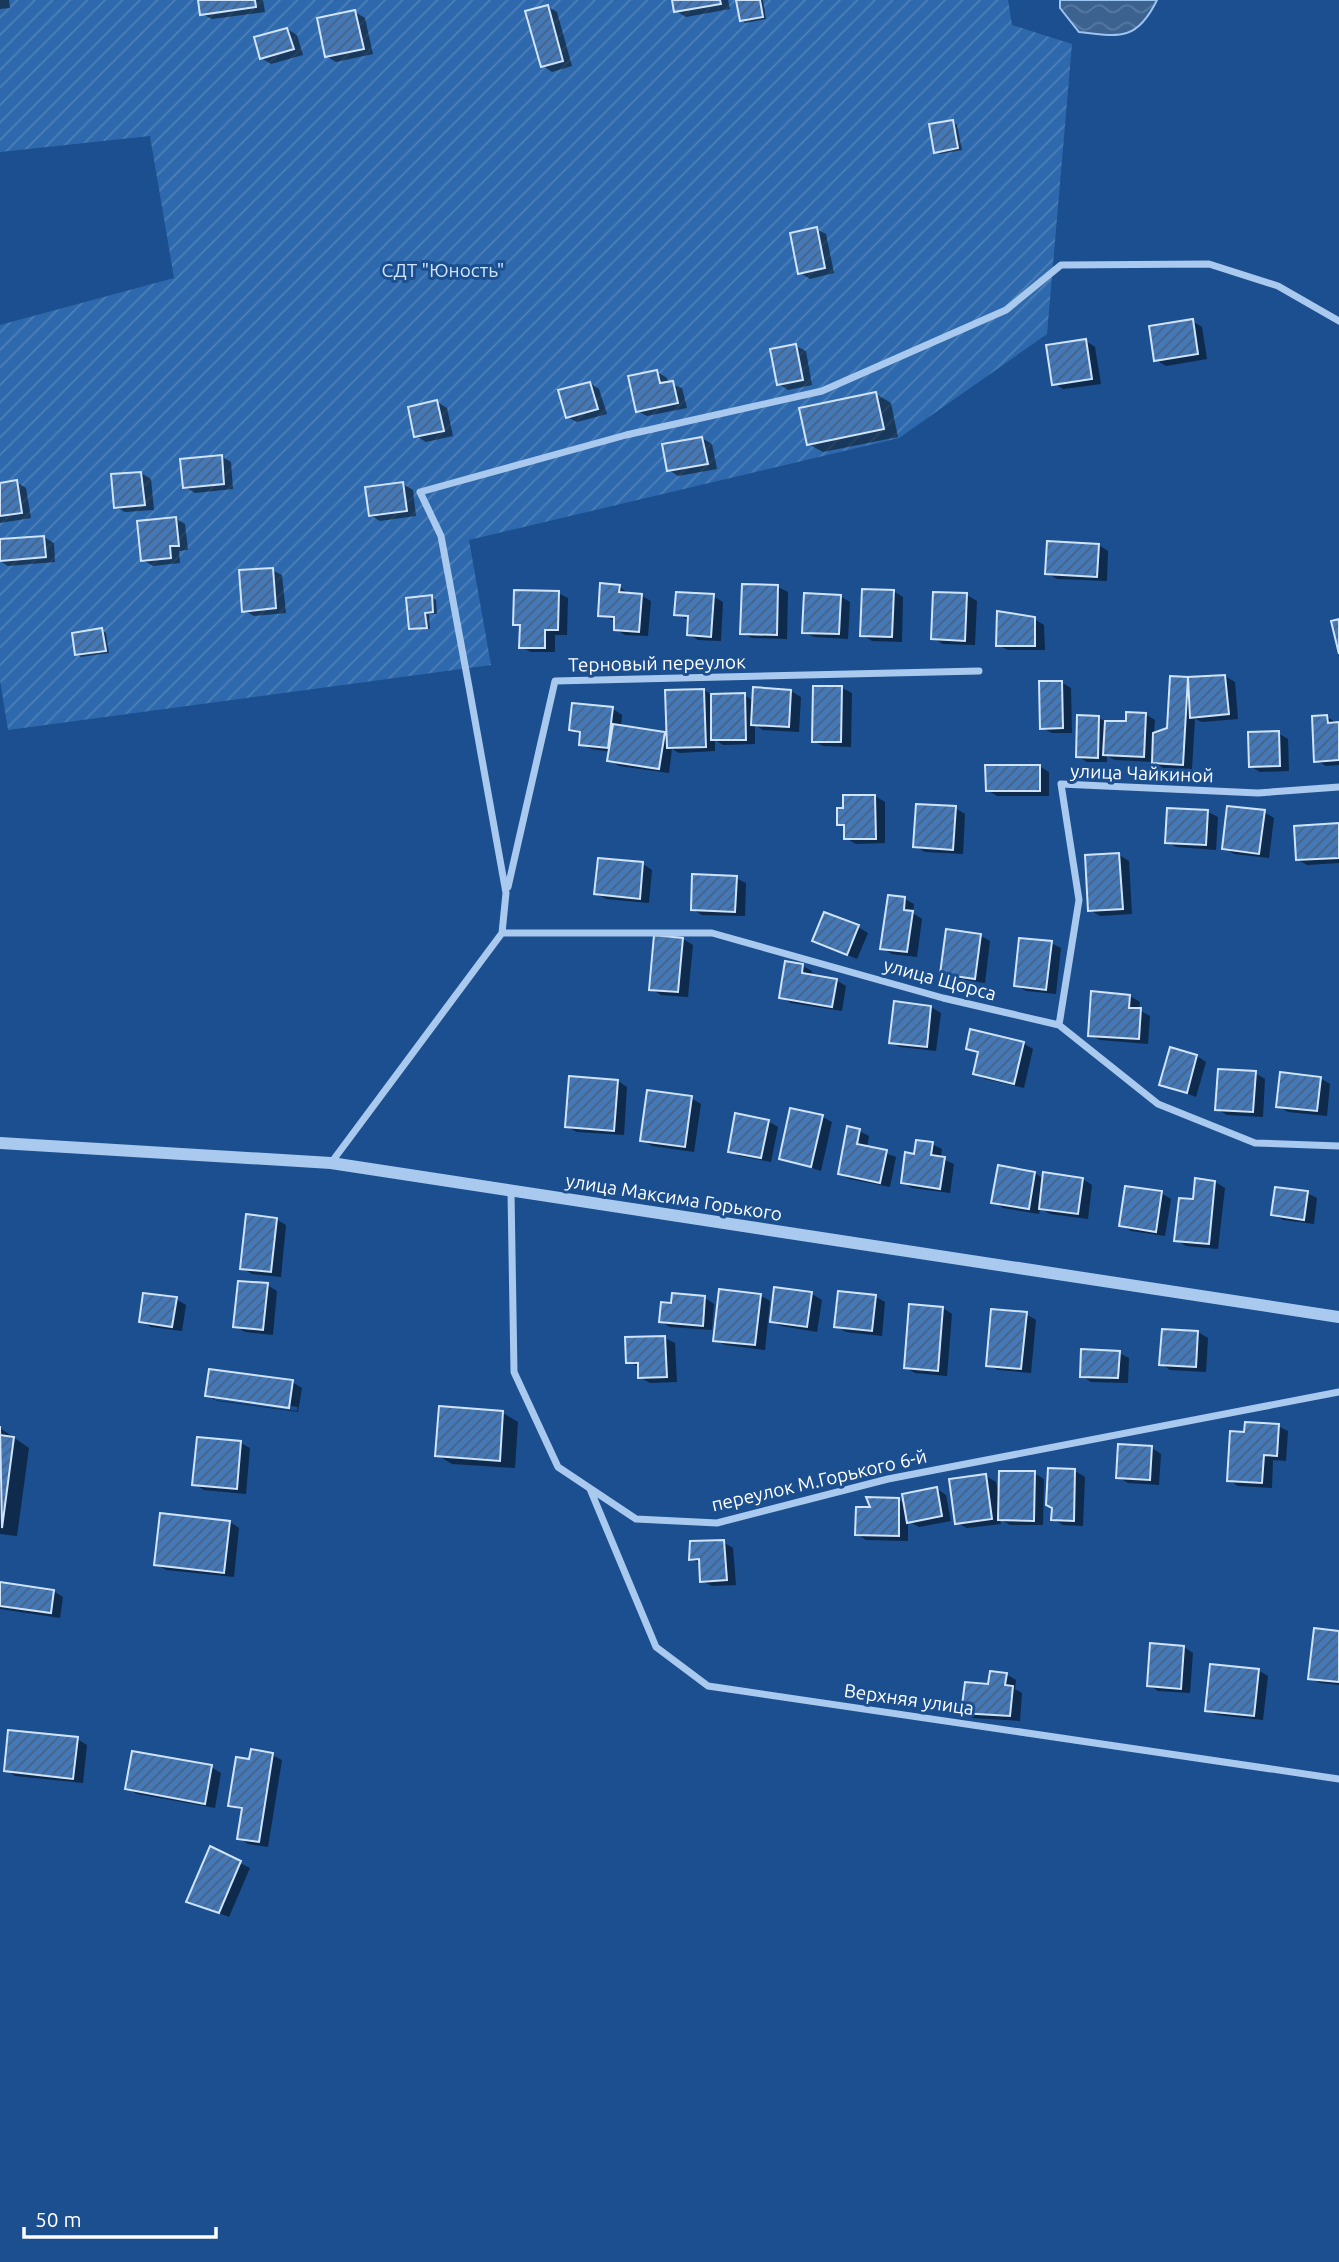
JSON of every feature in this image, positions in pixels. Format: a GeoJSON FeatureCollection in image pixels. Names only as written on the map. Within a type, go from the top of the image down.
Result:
{"type":"FeatureCollection","features":[{"type":"Feature","properties":{"kind":"street"},"geometry":{"type":"LineString","coordinates":[[331,1163],[502,933],[506,893],[441,536],[420,492],[626,435],[821,391],[1006,310],[1062,265],[1209,264],[1278,286],[1339,321]]}},
{"type":"Feature","properties":{"kind":"street","name":"Терновый переулок"},"geometry":{"type":"LineString","coordinates":[[506,893],[555,681],[979,671]]}},
{"type":"Feature","properties":{"kind":"street","name":"улица Чайкиной"},"geometry":{"type":"LineString","coordinates":[[1059,1025],[1079,900],[1060,785],[1258,793],[1339,787]]}},
{"type":"Feature","properties":{"kind":"street","name":"улица Щорса"},"geometry":{"type":"LineString","coordinates":[[502,933],[712,933],[943,998],[1059,1025],[1158,1104],[1255,1143],[1339,1146]]}},
{"type":"Feature","properties":{"kind":"street","name":"улица Максима Горького"},"geometry":{"type":"LineString","coordinates":[[0,1143],[331,1163],[1339,1317]]}},
{"type":"Feature","properties":{"kind":"street","name":"переулок М.Горького 6-й"},"geometry":{"type":"LineString","coordinates":[[511,1192],[514,1372],[558,1467],[636,1519],[717,1523],[888,1479],[1339,1392]]}},
{"type":"Feature","properties":{"kind":"street","name":"Верхняя улица"},"geometry":{"type":"LineString","coordinates":[[590,1488],[656,1647],[709,1686],[1339,1779]]}},
{"type":"Feature","properties":{"kind":"green space","name":"СДТ \"Юность\""},"geometry":{"type":"Polygon","coordinates":[[[0,0],[1008,0],[1012,25],[1072,44],[1047,334],[899,438],[469,540],[491,665],[8,730],[0,680],[0,325],[174,278],[150,136],[0,152],[0,0]]]}},
{"type":"Feature","properties":{"kind":"water"},"geometry":{"type":"Polygon","coordinates":[[[1060,0],[1157,0],[1150,13],[1134,29],[1126,33],[1106,35],[1079,32],[1060,8],[1060,0]]]}},
{"type":"Feature","properties":{"kind":"building"},"geometry":{"type":"Polygon","coordinates":[[[198,0],[255,0],[256,7],[200,15],[198,0]]]}},
{"type":"Feature","properties":{"kind":"building"},"geometry":{"type":"Polygon","coordinates":[[[672,0],[720,0],[721,4],[674,12],[672,0]]]}},
{"type":"Feature","properties":{"kind":"building"},"geometry":{"type":"Polygon","coordinates":[[[736,0],[760,0],[763,17],[740,21],[736,0]]]}},
{"type":"Feature","properties":{"kind":"building"},"geometry":{"type":"Polygon","coordinates":[[[548,5],[563,61],[541,67],[525,11],[548,5]]]}},
{"type":"Feature","properties":{"kind":"building"},"geometry":{"type":"Polygon","coordinates":[[[355,10],[364,49],[325,57],[317,18],[355,10]]]}},
{"type":"Feature","properties":{"kind":"building"},"geometry":{"type":"Polygon","coordinates":[[[287,28],[294,49],[260,59],[254,37],[287,28]]]}},
{"type":"Feature","properties":{"kind":"building"},"geometry":{"type":"Polygon","coordinates":[[[953,120],[958,148],[934,153],[929,124],[953,120]]]}},
{"type":"Feature","properties":{"kind":"building"},"geometry":{"type":"Polygon","coordinates":[[[817,227],[825,268],[798,274],[790,233],[817,227]]]}},
{"type":"Feature","properties":{"kind":"building"},"geometry":{"type":"Polygon","coordinates":[[[1193,319],[1198,354],[1154,361],[1149,326],[1193,319]]]}},
{"type":"Feature","properties":{"kind":"building"},"geometry":{"type":"Polygon","coordinates":[[[1086,339],[1092,379],[1052,385],[1046,345],[1086,339]]]}},
{"type":"Feature","properties":{"kind":"building"},"geometry":{"type":"Polygon","coordinates":[[[796,344],[803,380],[777,385],[770,349],[796,344]]]}},
{"type":"Feature","properties":{"kind":"building"},"geometry":{"type":"Polygon","coordinates":[[[657,370],[660,383],[673,381],[678,403],[636,412],[628,376],[657,370]]]}},
{"type":"Feature","properties":{"kind":"building"},"geometry":{"type":"Polygon","coordinates":[[[590,382],[598,409],[566,418],[558,390],[590,382]]]}},
{"type":"Feature","properties":{"kind":"building"},"geometry":{"type":"Polygon","coordinates":[[[876,392],[884,429],[807,445],[799,408],[876,392]]]}},
{"type":"Feature","properties":{"kind":"building"},"geometry":{"type":"Polygon","coordinates":[[[437,400],[444,431],[414,437],[408,407],[437,400]]]}},
{"type":"Feature","properties":{"kind":"building"},"geometry":{"type":"Polygon","coordinates":[[[702,437],[708,464],[667,471],[662,444],[702,437]]]}},
{"type":"Feature","properties":{"kind":"building"},"geometry":{"type":"Polygon","coordinates":[[[222,455],[224,484],[183,488],[180,459],[222,455]]]}},
{"type":"Feature","properties":{"kind":"building"},"geometry":{"type":"Polygon","coordinates":[[[141,472],[145,505],[114,508],[111,474],[141,472]]]}},
{"type":"Feature","properties":{"kind":"building"},"geometry":{"type":"Polygon","coordinates":[[[17,480],[22,513],[0,516],[0,483],[17,480]]]}},
{"type":"Feature","properties":{"kind":"building"},"geometry":{"type":"Polygon","coordinates":[[[403,482],[407,511],[369,516],[365,487],[403,482]]]}},
{"type":"Feature","properties":{"kind":"building"},"geometry":{"type":"Polygon","coordinates":[[[176,517],[179,546],[170,546],[171,558],[141,561],[137,521],[176,517]]]}},
{"type":"Feature","properties":{"kind":"building"},"geometry":{"type":"Polygon","coordinates":[[[44,536],[46,557],[0,561],[0,539],[44,536]]]}},
{"type":"Feature","properties":{"kind":"building"},"geometry":{"type":"Polygon","coordinates":[[[1047,541],[1099,544],[1097,577],[1045,574],[1047,541]]]}},
{"type":"Feature","properties":{"kind":"building"},"geometry":{"type":"Polygon","coordinates":[[[273,568],[276,608],[242,612],[239,570],[273,568]]]}},
{"type":"Feature","properties":{"kind":"building"},"geometry":{"type":"Polygon","coordinates":[[[600,583],[620,585],[619,592],[642,594],[639,632],[614,630],[614,617],[598,616],[600,583]]]}},
{"type":"Feature","properties":{"kind":"building"},"geometry":{"type":"Polygon","coordinates":[[[742,584],[778,585],[777,635],[740,634],[742,584]]]}},
{"type":"Feature","properties":{"kind":"building"},"geometry":{"type":"Polygon","coordinates":[[[862,589],[894,590],[892,637],[860,636],[862,589]]]}},
{"type":"Feature","properties":{"kind":"building"},"geometry":{"type":"Polygon","coordinates":[[[514,590],[559,591],[558,630],[545,630],[545,648],[519,648],[520,625],[513,625],[514,590]]]}},
{"type":"Feature","properties":{"kind":"building"},"geometry":{"type":"Polygon","coordinates":[[[676,592],[714,594],[711,637],[687,635],[688,616],[674,615],[676,592]]]}},
{"type":"Feature","properties":{"kind":"building"},"geometry":{"type":"Polygon","coordinates":[[[933,592],[967,593],[965,641],[931,639],[933,592]]]}},
{"type":"Feature","properties":{"kind":"building"},"geometry":{"type":"Polygon","coordinates":[[[804,593],[841,595],[839,634],[802,633],[804,593]]]}},
{"type":"Feature","properties":{"kind":"building"},"geometry":{"type":"Polygon","coordinates":[[[432,595],[433,612],[425,613],[427,628],[409,629],[406,598],[432,595]]]}},
{"type":"Feature","properties":{"kind":"building"},"geometry":{"type":"Polygon","coordinates":[[[997,611],[1035,617],[1035,646],[996,646],[997,611]]]}},
{"type":"Feature","properties":{"kind":"building"},"geometry":{"type":"Polygon","coordinates":[[[1339,619],[1339,654],[1331,621],[1339,619]]]}},
{"type":"Feature","properties":{"kind":"building"},"geometry":{"type":"Polygon","coordinates":[[[102,628],[106,651],[75,655],[72,633],[102,628]]]}},
{"type":"Feature","properties":{"kind":"building"},"geometry":{"type":"Polygon","coordinates":[[[1225,675],[1229,714],[1190,718],[1188,677],[1225,675]]]}},
{"type":"Feature","properties":{"kind":"building"},"geometry":{"type":"Polygon","coordinates":[[[1170,676],[1188,677],[1183,765],[1152,763],[1153,733],[1167,728],[1170,676]]]}},
{"type":"Feature","properties":{"kind":"building"},"geometry":{"type":"Polygon","coordinates":[[[1039,681],[1062,681],[1063,728],[1040,729],[1039,681]]]}},
{"type":"Feature","properties":{"kind":"building"},"geometry":{"type":"Polygon","coordinates":[[[813,686],[842,686],[841,742],[812,742],[813,686]]]}},
{"type":"Feature","properties":{"kind":"building"},"geometry":{"type":"Polygon","coordinates":[[[753,687],[791,690],[789,727],[751,725],[753,687]]]}},
{"type":"Feature","properties":{"kind":"building"},"geometry":{"type":"Polygon","coordinates":[[[704,689],[706,747],[667,748],[665,690],[704,689]]]}},
{"type":"Feature","properties":{"kind":"building"},"geometry":{"type":"Polygon","coordinates":[[[745,693],[746,740],[711,740],[711,694],[745,693]]]}},
{"type":"Feature","properties":{"kind":"building"},"geometry":{"type":"Polygon","coordinates":[[[572,703],[613,707],[608,748],[579,745],[580,732],[569,730],[572,703]]]}},
{"type":"Feature","properties":{"kind":"building"},"geometry":{"type":"Polygon","coordinates":[[[1126,712],[1146,713],[1144,757],[1103,755],[1105,721],[1126,721],[1126,712]]]}},
{"type":"Feature","properties":{"kind":"building"},"geometry":{"type":"Polygon","coordinates":[[[1077,715],[1099,716],[1098,758],[1076,757],[1077,715]]]}},
{"type":"Feature","properties":{"kind":"building"},"geometry":{"type":"Polygon","coordinates":[[[1327,715],[1328,723],[1339,722],[1339,760],[1314,762],[1312,716],[1327,715]]]}},
{"type":"Feature","properties":{"kind":"building"},"geometry":{"type":"Polygon","coordinates":[[[613,724],[665,732],[659,769],[607,761],[613,724]]]}},
{"type":"Feature","properties":{"kind":"building"},"geometry":{"type":"Polygon","coordinates":[[[1279,731],[1280,766],[1249,767],[1248,732],[1279,731]]]}},
{"type":"Feature","properties":{"kind":"building"},"geometry":{"type":"Polygon","coordinates":[[[985,765],[1040,765],[1040,791],[986,791],[985,765]]]}},
{"type":"Feature","properties":{"kind":"building"},"geometry":{"type":"Polygon","coordinates":[[[843,795],[875,795],[876,839],[844,839],[844,825],[837,825],[837,808],[843,808],[843,795]]]}},
{"type":"Feature","properties":{"kind":"building"},"geometry":{"type":"Polygon","coordinates":[[[916,804],[956,806],[953,850],[913,847],[916,804]]]}},
{"type":"Feature","properties":{"kind":"building"},"geometry":{"type":"Polygon","coordinates":[[[1227,806],[1265,810],[1259,854],[1222,849],[1227,806]]]}},
{"type":"Feature","properties":{"kind":"building"},"geometry":{"type":"Polygon","coordinates":[[[1167,808],[1208,810],[1206,845],[1165,843],[1167,808]]]}},
{"type":"Feature","properties":{"kind":"building"},"geometry":{"type":"Polygon","coordinates":[[[1339,823],[1339,858],[1296,860],[1294,826],[1339,823]]]}},
{"type":"Feature","properties":{"kind":"building"},"geometry":{"type":"Polygon","coordinates":[[[1119,853],[1123,909],[1088,911],[1085,855],[1119,853]]]}},
{"type":"Feature","properties":{"kind":"building"},"geometry":{"type":"Polygon","coordinates":[[[598,858],[643,862],[640,899],[594,894],[598,858]]]}},
{"type":"Feature","properties":{"kind":"building"},"geometry":{"type":"Polygon","coordinates":[[[692,874],[737,876],[735,912],[691,910],[692,874]]]}},
{"type":"Feature","properties":{"kind":"building"},"geometry":{"type":"Polygon","coordinates":[[[888,895],[905,897],[904,910],[913,911],[907,952],[880,949],[888,895]]]}},
{"type":"Feature","properties":{"kind":"building"},"geometry":{"type":"Polygon","coordinates":[[[824,912],[859,925],[847,955],[812,941],[824,912]]]}},
{"type":"Feature","properties":{"kind":"building"},"geometry":{"type":"Polygon","coordinates":[[[946,929],[981,934],[975,979],[940,974],[946,929]]]}},
{"type":"Feature","properties":{"kind":"building"},"geometry":{"type":"Polygon","coordinates":[[[654,935],[683,938],[678,992],[649,990],[654,935]]]}},
{"type":"Feature","properties":{"kind":"building"},"geometry":{"type":"Polygon","coordinates":[[[1019,938],[1052,941],[1046,990],[1014,986],[1019,938]]]}},
{"type":"Feature","properties":{"kind":"building"},"geometry":{"type":"Polygon","coordinates":[[[785,961],[803,964],[802,973],[837,979],[832,1007],[779,998],[785,961]]]}},
{"type":"Feature","properties":{"kind":"building"},"geometry":{"type":"Polygon","coordinates":[[[1091,991],[1130,995],[1129,1008],[1141,1008],[1139,1039],[1088,1036],[1091,991]]]}},
{"type":"Feature","properties":{"kind":"building"},"geometry":{"type":"Polygon","coordinates":[[[894,1001],[931,1006],[927,1047],[889,1043],[894,1001]]]}},
{"type":"Feature","properties":{"kind":"building"},"geometry":{"type":"Polygon","coordinates":[[[970,1029],[1024,1042],[1014,1084],[973,1074],[978,1052],[966,1049],[970,1029]]]}},
{"type":"Feature","properties":{"kind":"building"},"geometry":{"type":"Polygon","coordinates":[[[1170,1047],[1197,1055],[1187,1093],[1159,1085],[1170,1047]]]}},
{"type":"Feature","properties":{"kind":"building"},"geometry":{"type":"Polygon","coordinates":[[[1218,1069],[1256,1071],[1253,1112],[1215,1110],[1218,1069]]]}},
{"type":"Feature","properties":{"kind":"building"},"geometry":{"type":"Polygon","coordinates":[[[1280,1072],[1321,1077],[1317,1111],[1276,1107],[1280,1072]]]}},
{"type":"Feature","properties":{"kind":"building"},"geometry":{"type":"Polygon","coordinates":[[[569,1076],[618,1080],[614,1131],[565,1127],[569,1076]]]}},
{"type":"Feature","properties":{"kind":"building"},"geometry":{"type":"Polygon","coordinates":[[[647,1090],[692,1096],[685,1147],[640,1141],[647,1090]]]}},
{"type":"Feature","properties":{"kind":"building"},"geometry":{"type":"Polygon","coordinates":[[[790,1108],[823,1115],[811,1167],[779,1159],[790,1108]]]}},
{"type":"Feature","properties":{"kind":"building"},"geometry":{"type":"Polygon","coordinates":[[[735,1113],[769,1120],[761,1158],[728,1152],[735,1113]]]}},
{"type":"Feature","properties":{"kind":"building"},"geometry":{"type":"Polygon","coordinates":[[[847,1126],[860,1129],[857,1144],[887,1150],[880,1183],[838,1174],[847,1126]]]}},
{"type":"Feature","properties":{"kind":"building"},"geometry":{"type":"Polygon","coordinates":[[[916,1140],[933,1142],[931,1155],[945,1157],[940,1189],[901,1183],[905,1152],[914,1154],[916,1140]]]}},
{"type":"Feature","properties":{"kind":"building"},"geometry":{"type":"Polygon","coordinates":[[[998,1165],[1035,1172],[1029,1209],[991,1203],[998,1165]]]}},
{"type":"Feature","properties":{"kind":"building"},"geometry":{"type":"Polygon","coordinates":[[[1043,1172],[1083,1178],[1078,1214],[1039,1209],[1043,1172]]]}},
{"type":"Feature","properties":{"kind":"building"},"geometry":{"type":"Polygon","coordinates":[[[1195,1178],[1215,1181],[1209,1244],[1174,1241],[1179,1198],[1193,1199],[1195,1178]]]}},
{"type":"Feature","properties":{"kind":"building"},"geometry":{"type":"Polygon","coordinates":[[[1125,1186],[1162,1191],[1156,1232],[1119,1226],[1125,1186]]]}},
{"type":"Feature","properties":{"kind":"building"},"geometry":{"type":"Polygon","coordinates":[[[1275,1187],[1308,1191],[1304,1220],[1271,1215],[1275,1187]]]}},
{"type":"Feature","properties":{"kind":"building"},"geometry":{"type":"Polygon","coordinates":[[[246,1214],[277,1218],[271,1272],[240,1269],[246,1214]]]}},
{"type":"Feature","properties":{"kind":"building"},"geometry":{"type":"Polygon","coordinates":[[[238,1281],[268,1283],[263,1330],[233,1327],[238,1281]]]}},
{"type":"Feature","properties":{"kind":"building"},"geometry":{"type":"Polygon","coordinates":[[[774,1287],[812,1292],[807,1327],[770,1322],[774,1287]]]}},
{"type":"Feature","properties":{"kind":"building"},"geometry":{"type":"Polygon","coordinates":[[[719,1289],[761,1294],[755,1345],[713,1341],[719,1289]]]}},
{"type":"Feature","properties":{"kind":"building"},"geometry":{"type":"Polygon","coordinates":[[[838,1291],[876,1295],[872,1331],[834,1327],[838,1291]]]}},
{"type":"Feature","properties":{"kind":"building"},"geometry":{"type":"Polygon","coordinates":[[[143,1293],[177,1297],[172,1327],[139,1322],[143,1293]]]}},
{"type":"Feature","properties":{"kind":"building"},"geometry":{"type":"Polygon","coordinates":[[[672,1293],[705,1296],[703,1326],[659,1322],[661,1302],[671,1303],[672,1293]]]}},
{"type":"Feature","properties":{"kind":"building"},"geometry":{"type":"Polygon","coordinates":[[[909,1304],[943,1307],[938,1371],[904,1368],[909,1304]]]}},
{"type":"Feature","properties":{"kind":"building"},"geometry":{"type":"Polygon","coordinates":[[[991,1309],[1027,1312],[1021,1369],[986,1366],[991,1309]]]}},
{"type":"Feature","properties":{"kind":"building"},"geometry":{"type":"Polygon","coordinates":[[[1162,1329],[1198,1331],[1196,1367],[1159,1365],[1162,1329]]]}},
{"type":"Feature","properties":{"kind":"building"},"geometry":{"type":"Polygon","coordinates":[[[665,1336],[667,1377],[638,1378],[638,1363],[626,1363],[625,1337],[665,1336]]]}},
{"type":"Feature","properties":{"kind":"building"},"geometry":{"type":"Polygon","coordinates":[[[1081,1349],[1120,1351],[1118,1378],[1080,1377],[1081,1349]]]}},
{"type":"Feature","properties":{"kind":"building"},"geometry":{"type":"Polygon","coordinates":[[[209,1369],[293,1380],[289,1408],[205,1396],[209,1369]]]}},
{"type":"Feature","properties":{"kind":"building"},"geometry":{"type":"Polygon","coordinates":[[[439,1406],[503,1411],[500,1461],[435,1456],[439,1406]]]}},
{"type":"Feature","properties":{"kind":"building"},"geometry":{"type":"Polygon","coordinates":[[[1245,1422],[1279,1424],[1277,1456],[1264,1455],[1262,1483],[1227,1481],[1230,1431],[1244,1432],[1245,1422]]]}},
{"type":"Feature","properties":{"kind":"building"},"geometry":{"type":"Polygon","coordinates":[[[0,1435],[14,1437],[2,1528],[0,1435]]]}},
{"type":"Feature","properties":{"kind":"building"},"geometry":{"type":"Polygon","coordinates":[[[197,1437],[241,1441],[237,1489],[192,1485],[197,1437]]]}},
{"type":"Feature","properties":{"kind":"building"},"geometry":{"type":"Polygon","coordinates":[[[1118,1444],[1152,1446],[1150,1480],[1116,1478],[1118,1444]]]}},
{"type":"Feature","properties":{"kind":"building"},"geometry":{"type":"Polygon","coordinates":[[[1048,1468],[1075,1469],[1074,1521],[1051,1520],[1052,1508],[1046,1505],[1048,1468]]]}},
{"type":"Feature","properties":{"kind":"building"},"geometry":{"type":"Polygon","coordinates":[[[999,1471],[1035,1471],[1034,1521],[998,1520],[999,1471]]]}},
{"type":"Feature","properties":{"kind":"building"},"geometry":{"type":"Polygon","coordinates":[[[986,1474],[992,1519],[955,1524],[949,1479],[986,1474]]]}},
{"type":"Feature","properties":{"kind":"building"},"geometry":{"type":"Polygon","coordinates":[[[937,1487],[942,1516],[907,1523],[902,1494],[937,1487]]]}},
{"type":"Feature","properties":{"kind":"building"},"geometry":{"type":"Polygon","coordinates":[[[866,1497],[899,1498],[899,1536],[855,1535],[856,1507],[870,1507],[866,1497]]]}},
{"type":"Feature","properties":{"kind":"building"},"geometry":{"type":"Polygon","coordinates":[[[160,1513],[230,1521],[224,1573],[154,1565],[160,1513]]]}},
{"type":"Feature","properties":{"kind":"building"},"geometry":{"type":"Polygon","coordinates":[[[724,1540],[727,1580],[700,1582],[699,1559],[689,1560],[690,1541],[724,1540]]]}},
{"type":"Feature","properties":{"kind":"building"},"geometry":{"type":"Polygon","coordinates":[[[0,1582],[54,1590],[51,1613],[0,1606],[0,1582]]]}},
{"type":"Feature","properties":{"kind":"building"},"geometry":{"type":"Polygon","coordinates":[[[1314,1628],[1339,1631],[1339,1682],[1308,1679],[1314,1628]]]}},
{"type":"Feature","properties":{"kind":"building"},"geometry":{"type":"Polygon","coordinates":[[[1150,1643],[1184,1646],[1181,1689],[1147,1686],[1150,1643]]]}},
{"type":"Feature","properties":{"kind":"building"},"geometry":{"type":"Polygon","coordinates":[[[1210,1664],[1259,1669],[1254,1716],[1205,1711],[1210,1664]]]}},
{"type":"Feature","properties":{"kind":"building"},"geometry":{"type":"Polygon","coordinates":[[[990,1671],[1007,1673],[1005,1685],[1013,1686],[1010,1716],[961,1713],[965,1682],[988,1684],[990,1671]]]}},
{"type":"Feature","properties":{"kind":"building"},"geometry":{"type":"Polygon","coordinates":[[[8,1730],[78,1737],[73,1779],[4,1771],[8,1730]]]}},
{"type":"Feature","properties":{"kind":"building"},"geometry":{"type":"Polygon","coordinates":[[[251,1749],[273,1753],[259,1842],[237,1839],[242,1808],[228,1806],[236,1757],[249,1759],[251,1749]]]}},
{"type":"Feature","properties":{"kind":"building"},"geometry":{"type":"Polygon","coordinates":[[[132,1751],[212,1765],[205,1804],[125,1789],[132,1751]]]}},
{"type":"Feature","properties":{"kind":"building"},"geometry":{"type":"Polygon","coordinates":[[[210,1846],[241,1861],[219,1913],[186,1902],[210,1846]]]}}]}
